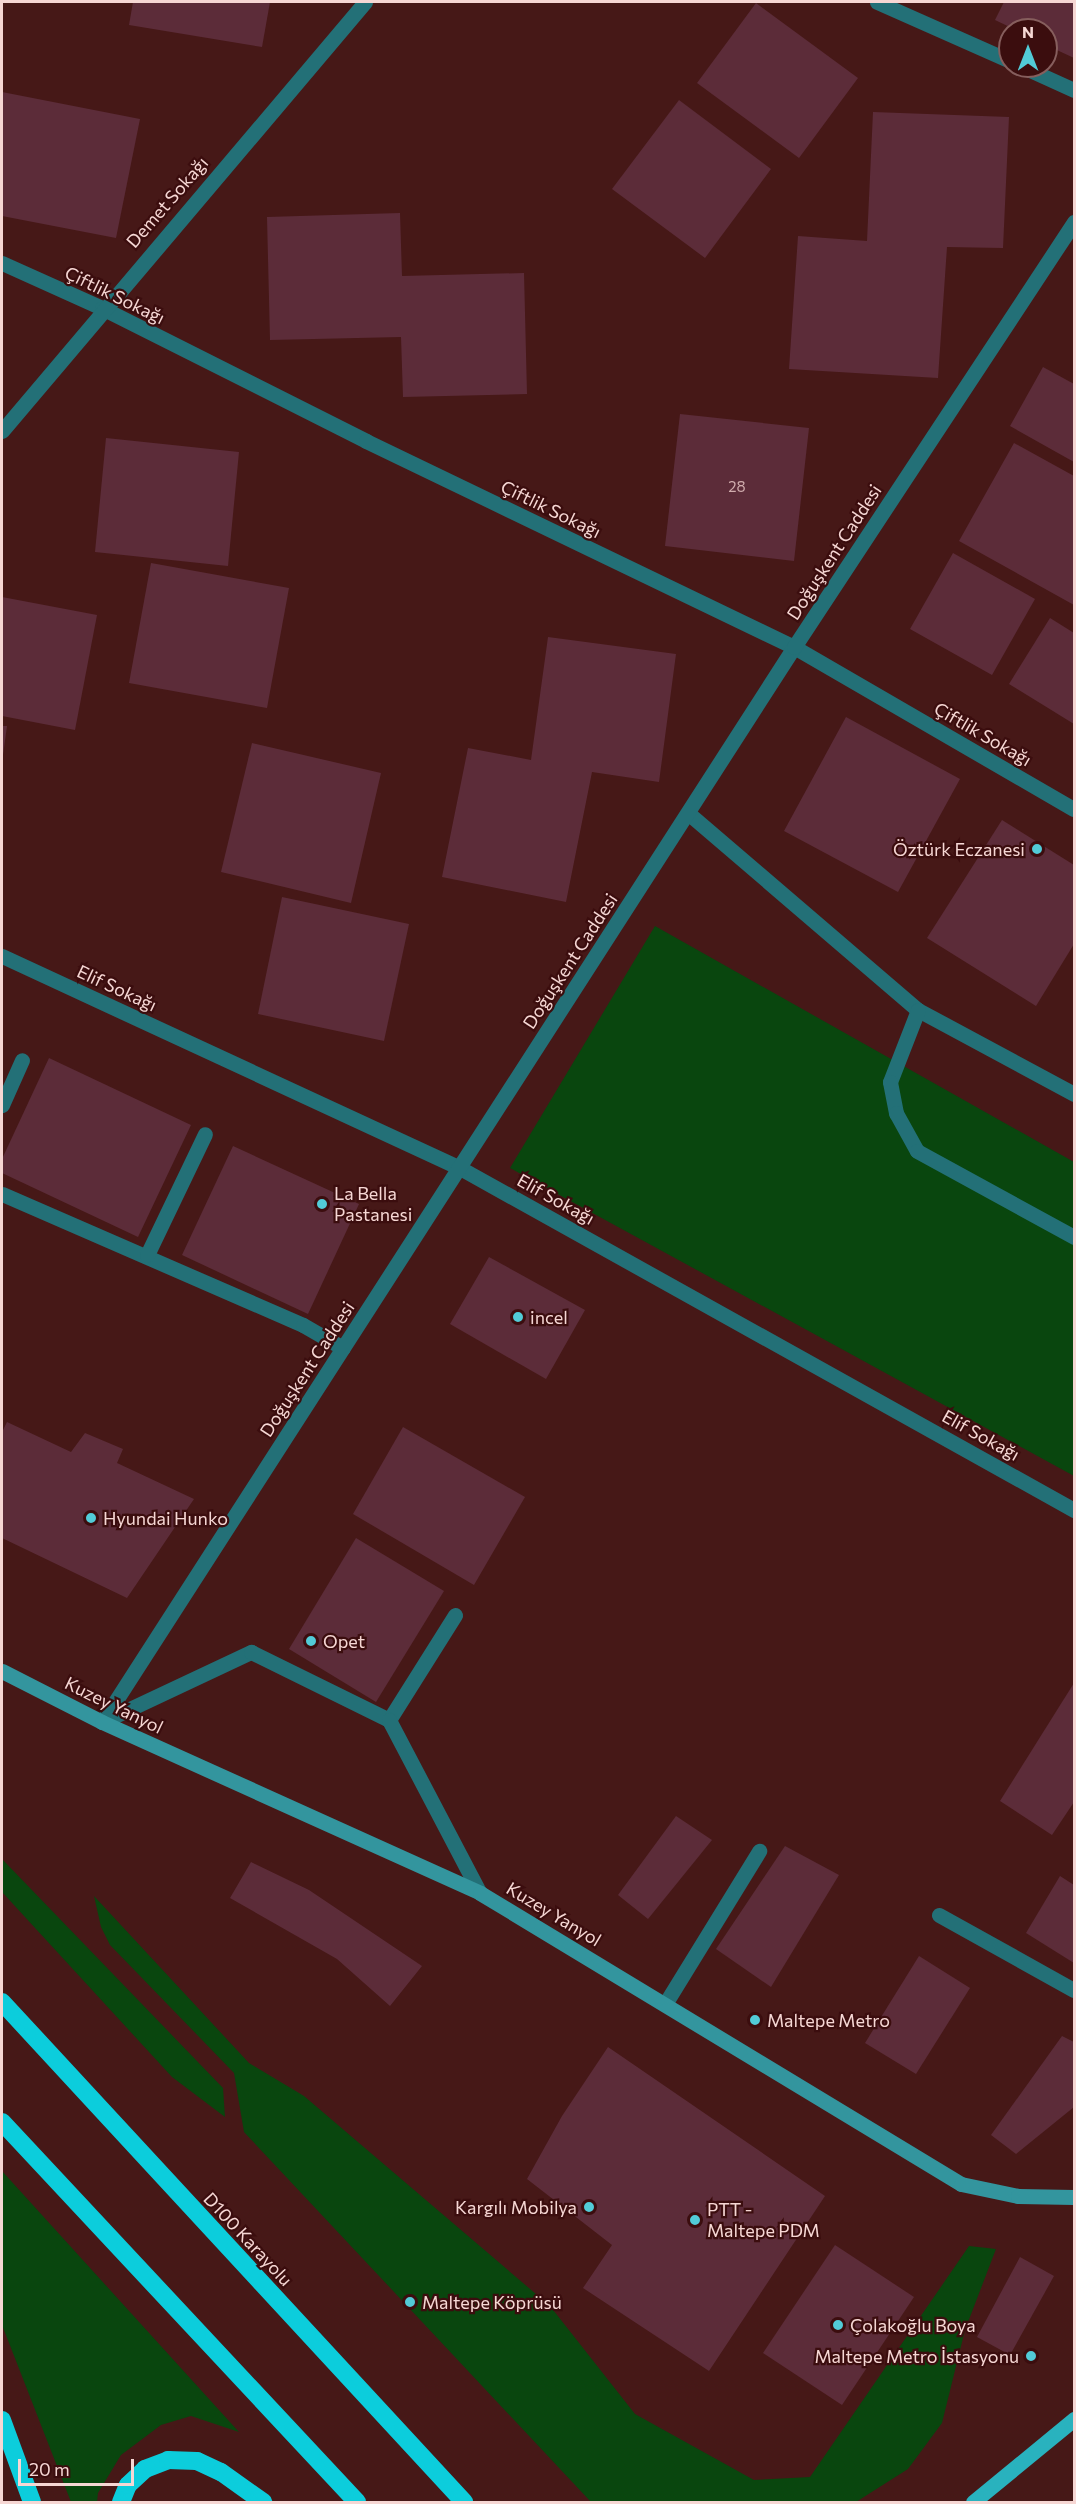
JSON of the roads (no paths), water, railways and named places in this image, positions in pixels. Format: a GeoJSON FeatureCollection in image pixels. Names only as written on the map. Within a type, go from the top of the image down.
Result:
{"type":"FeatureCollection","features":[{"type":"Feature","properties":{"kind":"highway","name":"D100 Karayolu"},"geometry":{"type":"LineString","coordinates":[[2,2002],[464,2502]]}},
{"type":"Feature","properties":{"kind":"highway"},"geometry":{"type":"LineString","coordinates":[[2,2122],[357,2502]]}},
{"type":"Feature","properties":{"kind":"highway"},"geometry":{"type":"LineString","coordinates":[[2,2420],[32,2502]]}},
{"type":"Feature","properties":{"kind":"highway"},"geometry":{"type":"LineString","coordinates":[[121,2502],[128,2485],[146,2469],[168,2460],[197,2461],[221,2472],[263,2502]]}},
{"type":"Feature","properties":{"kind":"main road","name":"Kuzey Yanyol"},"geometry":{"type":"LineString","coordinates":[[2,1671],[102,1722],[480,1893],[961,2184],[1018,2196],[1074,2197]]}},
{"type":"Feature","properties":{"kind":"main road"},"geometry":{"type":"LineString","coordinates":[[973,2502],[1074,2419]]}},
{"type":"Feature","properties":{"kind":"street","name":"Demet Sokağı"},"geometry":{"type":"LineString","coordinates":[[2,431],[102,308],[365,2]]}},
{"type":"Feature","properties":{"kind":"street"},"geometry":{"type":"LineString","coordinates":[[877,2],[998,56]]}},
{"type":"Feature","properties":{"kind":"street"},"geometry":{"type":"LineString","coordinates":[[1048,78],[1074,90]]}},
{"type":"Feature","properties":{"kind":"street","name":"Doğuşkent Caddesi"},"geometry":{"type":"LineString","coordinates":[[102,1722],[794,647],[1074,222]]}},
{"type":"Feature","properties":{"kind":"street","name":"Çiftlik Sokağı"},"geometry":{"type":"LineString","coordinates":[[2,263],[102,308],[366,441],[794,647],[1074,809]]}},
{"type":"Feature","properties":{"kind":"street"},"geometry":{"type":"LineString","coordinates":[[688,813],[918,1010],[1074,1094]]}},
{"type":"Feature","properties":{"kind":"street","name":"Elif Sokağı"},"geometry":{"type":"LineString","coordinates":[[2,956],[460,1168],[1074,1510]]}},
{"type":"Feature","properties":{"kind":"street"},"geometry":{"type":"LineString","coordinates":[[918,1010],[890,1082],[896,1113],[917,1151],[1074,1237]]}},
{"type":"Feature","properties":{"kind":"street"},"geometry":{"type":"LineString","coordinates":[[2,1105],[22,1060]]}},
{"type":"Feature","properties":{"kind":"street"},"geometry":{"type":"LineString","coordinates":[[147,1255],[205,1134]]}},
{"type":"Feature","properties":{"kind":"street"},"geometry":{"type":"LineString","coordinates":[[2,1194],[147,1255],[303,1325],[343,1348]]}},
{"type":"Feature","properties":{"kind":"street"},"geometry":{"type":"LineString","coordinates":[[389,1720],[455,1615]]}},
{"type":"Feature","properties":{"kind":"street"},"geometry":{"type":"LineString","coordinates":[[102,1722],[251,1652],[389,1720],[480,1893]]}},
{"type":"Feature","properties":{"kind":"street"},"geometry":{"type":"LineString","coordinates":[[665,2004],[759,1851]]}},
{"type":"Feature","properties":{"kind":"street"},"geometry":{"type":"LineString","coordinates":[[939,1915],[1074,1990]]}},
{"type":"Feature","properties":{"kind":"place","name":"Öztürk Eczanesi"},"geometry":{"type":"Point","coordinates":[1037,849]}},
{"type":"Feature","properties":{"kind":"place","name":"La Bella Pastanesi"},"geometry":{"type":"Point","coordinates":[322,1204]}},
{"type":"Feature","properties":{"kind":"place","name":"incel"},"geometry":{"type":"Point","coordinates":[518,1317]}},
{"type":"Feature","properties":{"kind":"place","name":"Hyundai Hunko"},"geometry":{"type":"Point","coordinates":[91,1518]}},
{"type":"Feature","properties":{"kind":"place","name":"Opet"},"geometry":{"type":"Point","coordinates":[311,1641]}},
{"type":"Feature","properties":{"kind":"place","name":"Maltepe Metro"},"geometry":{"type":"Point","coordinates":[755,2020]}},
{"type":"Feature","properties":{"kind":"place","name":"Kargılı Mobilya"},"geometry":{"type":"Point","coordinates":[589,2207]}},
{"type":"Feature","properties":{"kind":"place","name":"PTT - Maltepe PDM"},"geometry":{"type":"Point","coordinates":[695,2220]}},
{"type":"Feature","properties":{"kind":"place","name":"Maltepe Köprüsü"},"geometry":{"type":"Point","coordinates":[410,2302]}},
{"type":"Feature","properties":{"kind":"place","name":"Çolakoğlu Boya"},"geometry":{"type":"Point","coordinates":[838,2325]}},
{"type":"Feature","properties":{"kind":"place","name":"Maltepe Metro İstasyonu"},"geometry":{"type":"Point","coordinates":[1031,2356]}}]}
